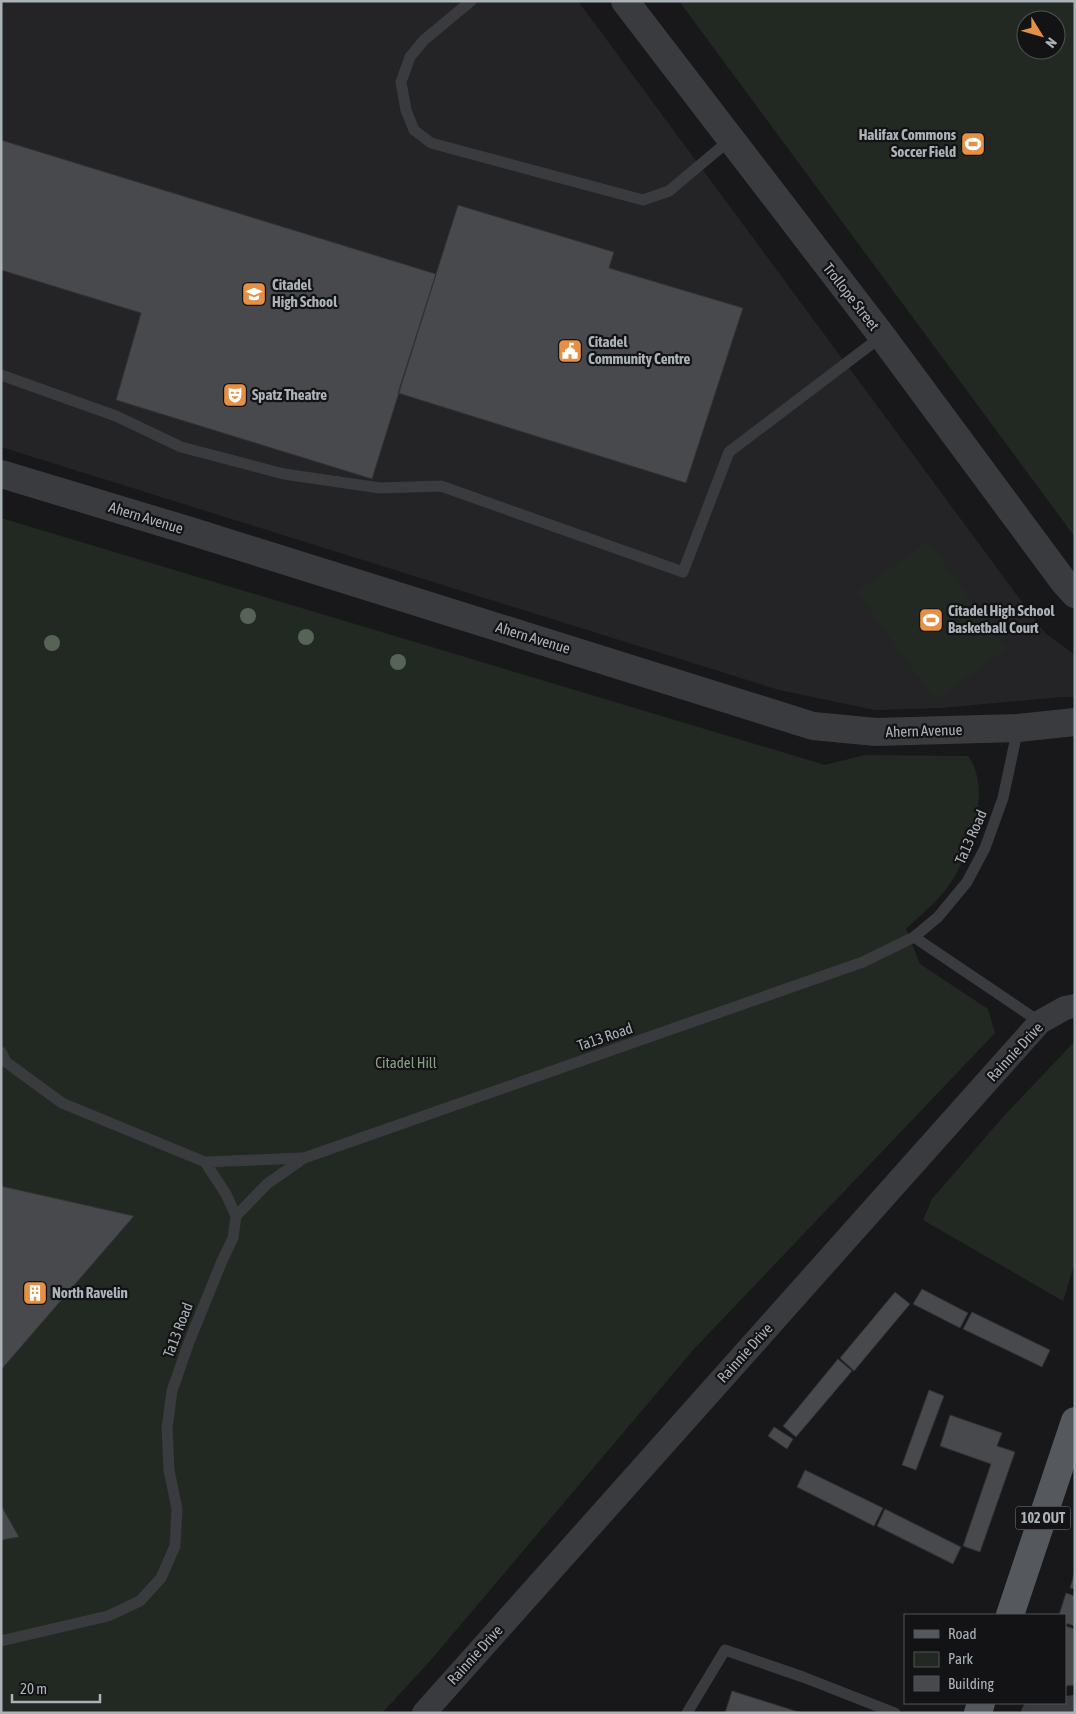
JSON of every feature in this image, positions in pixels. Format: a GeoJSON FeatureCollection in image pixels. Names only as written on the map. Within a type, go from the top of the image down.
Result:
{"type":"FeatureCollection","features":[{"type":"Feature","properties":{"kind":"main road","name":"102 OUT"},"geometry":{"type":"LineString","coordinates":[[1010,1614],[1075,1421]]}},
{"type":"Feature","properties":{"kind":"street","name":"Trollope Street"},"geometry":{"type":"LineString","coordinates":[[625,1],[882,336],[1064,582],[1075,594]]}},
{"type":"Feature","properties":{"kind":"street","name":"Ahern Avenue"},"geometry":{"type":"LineString","coordinates":[[1,474],[187,530],[813,726],[876,732],[1018,728],[1075,722]]}},
{"type":"Feature","properties":{"kind":"street","name":"Rainnie Drive"},"geometry":{"type":"LineString","coordinates":[[424,1713],[1040,1022],[1065,1008],[1075,1006]]}},
{"type":"Feature","properties":{"kind":"street"},"geometry":{"type":"LineString","coordinates":[[1033,1713],[1075,1707]]}},
{"type":"Feature","properties":{"kind":"lane"},"geometry":{"type":"LineString","coordinates":[[471,1],[424,40],[410,57],[401,82],[406,110],[414,130],[431,143],[643,200],[669,191],[731,140]]}},
{"type":"Feature","properties":{"kind":"lane"},"geometry":{"type":"LineString","coordinates":[[1,375],[116,416],[181,447],[294,475],[380,488],[441,486],[683,572],[729,452],[882,336]]}},
{"type":"Feature","properties":{"kind":"lane","name":"Ta13 Road"},"geometry":{"type":"LineString","coordinates":[[304,1158],[863,962],[914,937],[938,917],[967,882],[985,848],[1003,798],[1018,728]]}},
{"type":"Feature","properties":{"kind":"lane"},"geometry":{"type":"LineString","coordinates":[[914,937],[1040,1022]]}},
{"type":"Feature","properties":{"kind":"lane"},"geometry":{"type":"LineString","coordinates":[[1,1052],[6,1062],[62,1103],[204,1162],[304,1158]]}},
{"type":"Feature","properties":{"kind":"lane"},"geometry":{"type":"LineString","coordinates":[[204,1162],[226,1194],[236,1216],[267,1184],[304,1158]]}},
{"type":"Feature","properties":{"kind":"lane","name":"Ta13 Road"},"geometry":{"type":"LineString","coordinates":[[1,1641],[108,1616],[140,1601],[161,1578],[174,1546],[178,1508],[169,1470],[167,1428],[172,1390],[189,1342],[233,1238],[236,1216]]}},
{"type":"Feature","properties":{"kind":"lane"},"geometry":{"type":"LineString","coordinates":[[688,1713],[725,1650],[803,1677],[895,1713]]}},
{"type":"Feature","properties":{"kind":"shaded area","name":"Citadel High School"},"geometry":{"type":"Polygon","coordinates":[[[1,1],[578,1],[1045,633],[1075,655],[1075,697],[940,708],[875,710],[779,690],[1,447],[1,1]]]}},
{"type":"Feature","properties":{"kind":"green space"},"geometry":{"type":"Polygon","coordinates":[[[679,1],[1075,1],[1075,537],[679,1]]]}},
{"type":"Feature","properties":{"kind":"green space","name":"Citadel Hill"},"geometry":{"type":"Polygon","coordinates":[[[1,518],[825,765],[865,755],[968,756],[975,770],[978,786],[976,823],[964,859],[943,894],[906,929],[920,964],[988,1009],[995,1033],[694,1349],[430,1661],[382,1713],[1,1713],[1,518]]]}},
{"type":"Feature","properties":{"kind":"green space","name":"Citadel High School Basketball Court"},"geometry":{"type":"Polygon","coordinates":[[[928,541],[1006,649],[935,700],[857,592],[928,541]]]}},
{"type":"Feature","properties":{"kind":"green space"},"geometry":{"type":"Polygon","coordinates":[[[1075,1041],[1075,1262],[1063,1301],[923,1220],[932,1199],[1003,1117],[1075,1041]]]}},
{"type":"Feature","properties":{"kind":"building","name":"Citadel High School"},"geometry":{"type":"Polygon","coordinates":[[[1,140],[436,274],[372,479],[116,400],[141,313],[1,270],[1,140]]]}},
{"type":"Feature","properties":{"kind":"building","name":"Citadel Community Centre"},"geometry":{"type":"Polygon","coordinates":[[[458,205],[614,252],[609,268],[743,308],[686,483],[398,393],[458,205]]]}},
{"type":"Feature","properties":{"kind":"building","name":"North Ravelin"},"geometry":{"type":"Polygon","coordinates":[[[1,1186],[134,1216],[1,1370],[1,1186]]]}},
{"type":"Feature","properties":{"kind":"building"},"geometry":{"type":"Polygon","coordinates":[[[922,1289],[968,1313],[960,1328],[913,1304],[922,1289]]]}},
{"type":"Feature","properties":{"kind":"building"},"geometry":{"type":"Polygon","coordinates":[[[895,1292],[910,1304],[854,1371],[840,1358],[895,1292]]]}},
{"type":"Feature","properties":{"kind":"building"},"geometry":{"type":"Polygon","coordinates":[[[972,1312],[1050,1350],[1042,1367],[963,1329],[972,1312]]]}},
{"type":"Feature","properties":{"kind":"building"},"geometry":{"type":"Polygon","coordinates":[[[838,1359],[852,1371],[796,1437],[783,1426],[838,1359]]]}},
{"type":"Feature","properties":{"kind":"building"},"geometry":{"type":"Polygon","coordinates":[[[929,1390],[944,1396],[916,1470],[902,1465],[929,1390]]]}},
{"type":"Feature","properties":{"kind":"building"},"geometry":{"type":"Polygon","coordinates":[[[950,1415],[1002,1433],[997,1446],[1015,1452],[980,1552],[963,1546],[991,1464],[940,1446],[950,1415]]]}},
{"type":"Feature","properties":{"kind":"building"},"geometry":{"type":"Polygon","coordinates":[[[774,1427],[793,1439],[787,1449],[768,1436],[774,1427]]]}},
{"type":"Feature","properties":{"kind":"building"},"geometry":{"type":"Polygon","coordinates":[[[805,1470],[883,1508],[874,1526],[797,1487],[805,1470]]]}},
{"type":"Feature","properties":{"kind":"building"},"geometry":{"type":"Polygon","coordinates":[[[1,1505],[19,1537],[1,1540],[1,1505]]]}},
{"type":"Feature","properties":{"kind":"building"},"geometry":{"type":"Polygon","coordinates":[[[885,1509],[961,1547],[953,1564],[877,1526],[885,1509]]]}},
{"type":"Feature","properties":{"kind":"building"},"geometry":{"type":"Polygon","coordinates":[[[1075,1571],[1075,1589],[1070,1588],[1075,1571]]]}},
{"type":"Feature","properties":{"kind":"building"},"geometry":{"type":"Polygon","coordinates":[[[1066,1593],[1075,1596],[1075,1626],[1066,1623],[1066,1614],[1059,1614],[1066,1593]]]}},
{"type":"Feature","properties":{"kind":"building"},"geometry":{"type":"Polygon","coordinates":[[[1066,1626],[1075,1629],[1074,1685],[1066,1686],[1066,1626]]]}},
{"type":"Feature","properties":{"kind":"building"},"geometry":{"type":"Polygon","coordinates":[[[732,1691],[802,1713],[725,1713],[732,1691]]]}},
{"type":"Feature","properties":{"kind":"place","name":"Halifax Commons Soccer Field"},"geometry":{"type":"Point","coordinates":[973,144]}},
{"type":"Feature","properties":{"kind":"place","name":"Citadel High School"},"geometry":{"type":"Point","coordinates":[254,294]}},
{"type":"Feature","properties":{"kind":"place","name":"Citadel Community Centre"},"geometry":{"type":"Point","coordinates":[570,351]}},
{"type":"Feature","properties":{"kind":"place","name":"Spatz Theatre"},"geometry":{"type":"Point","coordinates":[235,395]}},
{"type":"Feature","properties":{"kind":"place","name":"Citadel High School Basketball Court"},"geometry":{"type":"Point","coordinates":[931,620]}},
{"type":"Feature","properties":{"kind":"place","name":"North Ravelin"},"geometry":{"type":"Point","coordinates":[35,1293]}}]}
